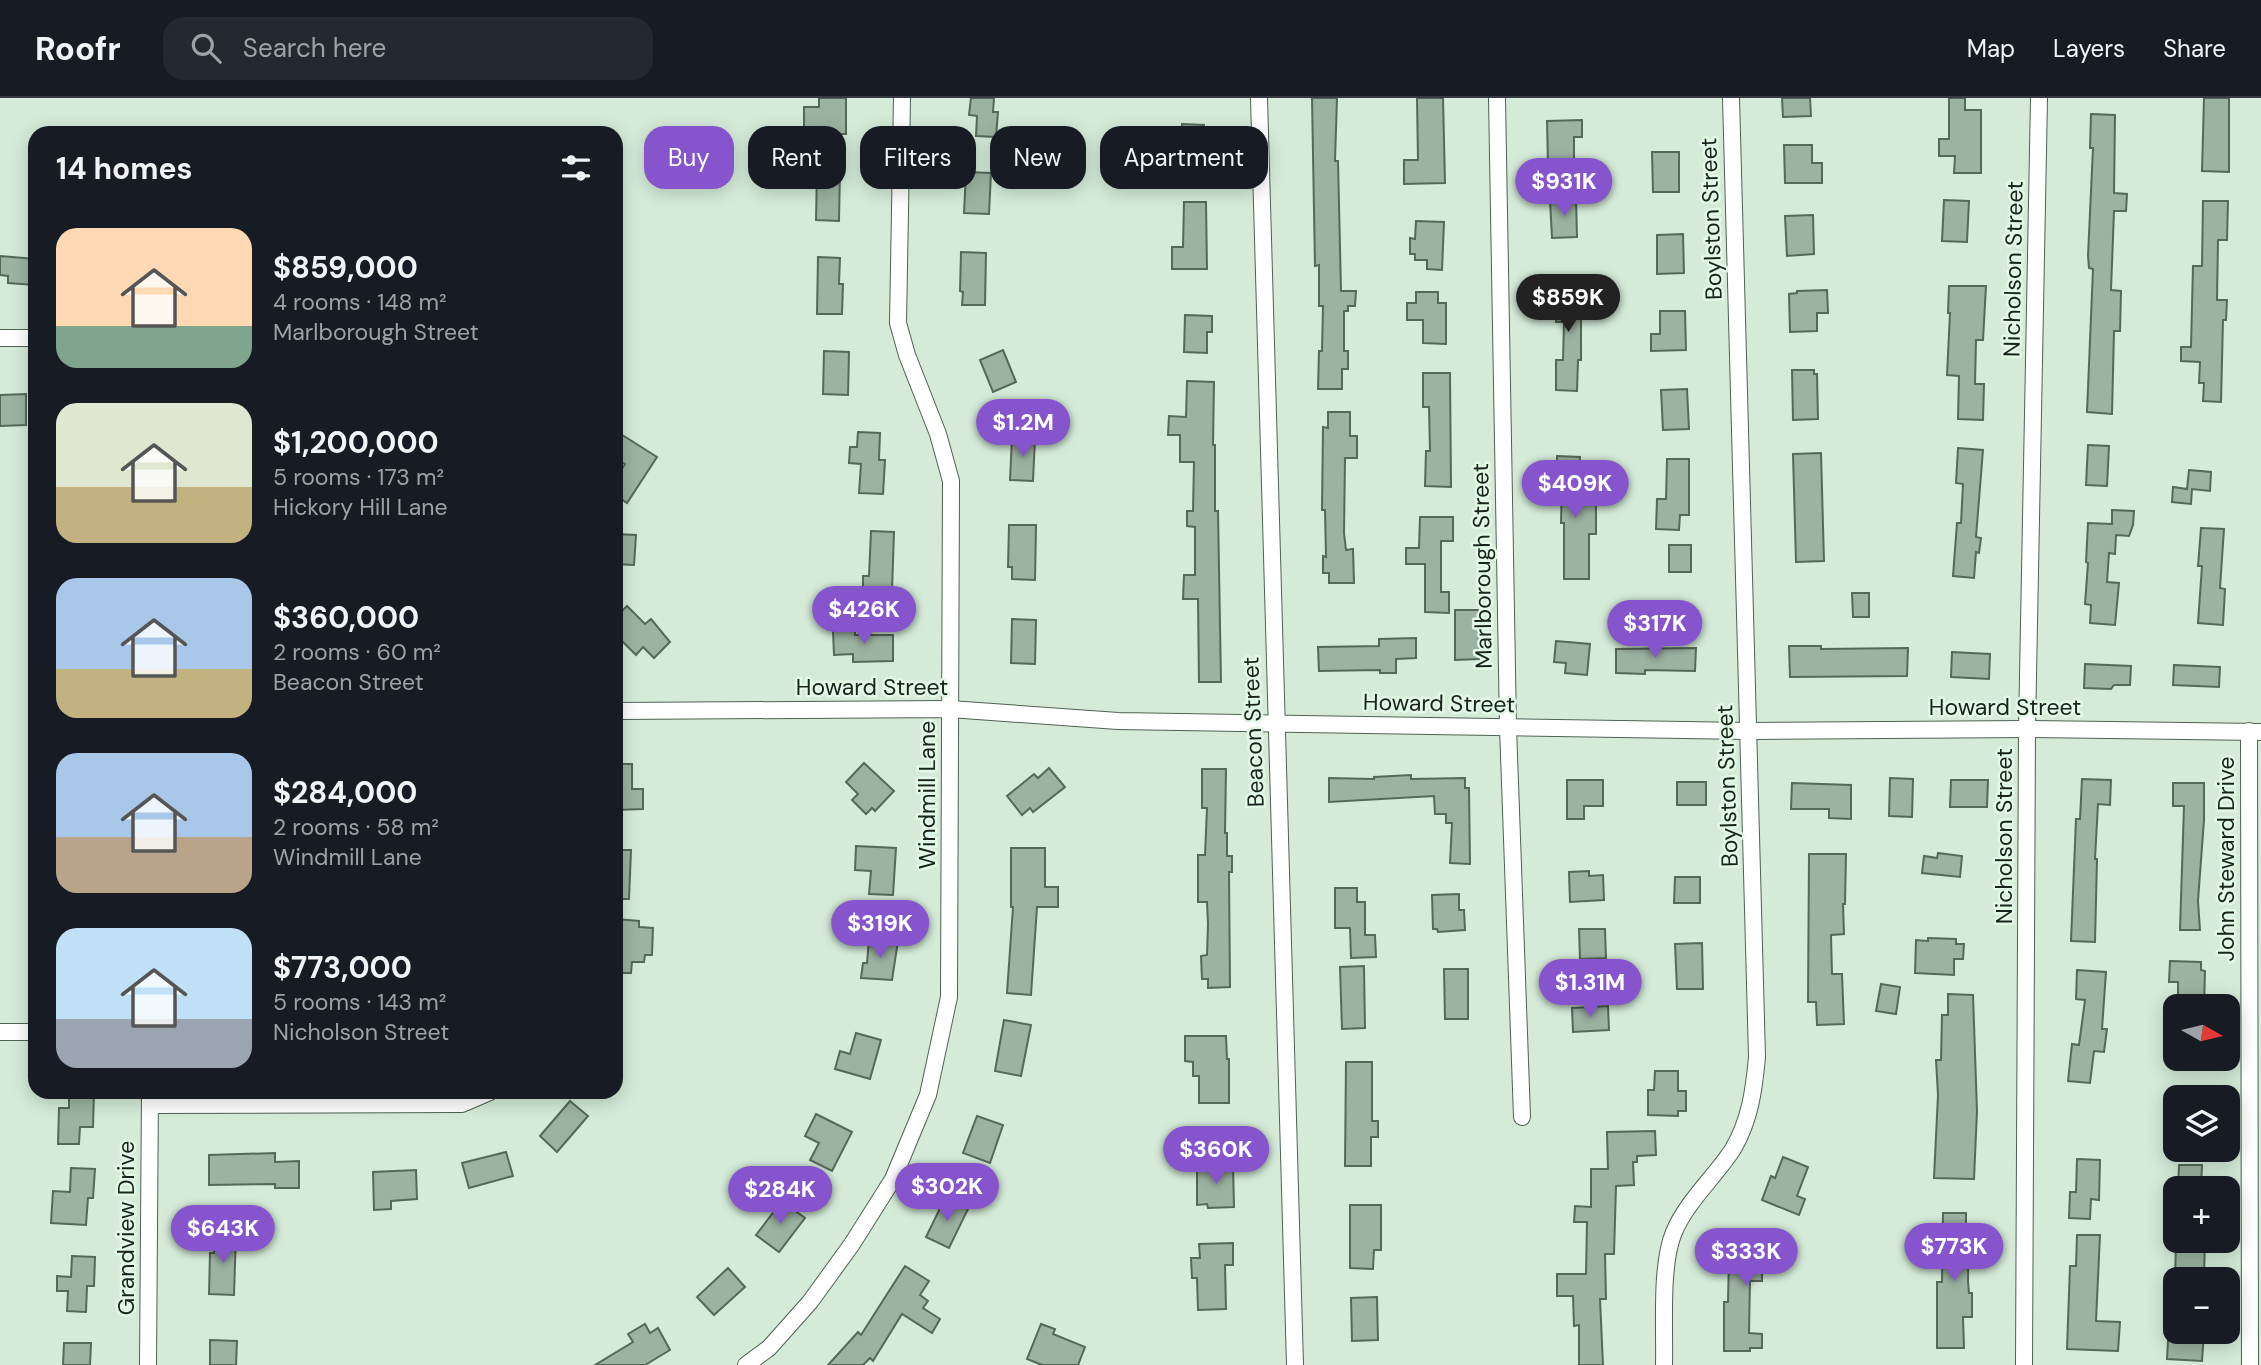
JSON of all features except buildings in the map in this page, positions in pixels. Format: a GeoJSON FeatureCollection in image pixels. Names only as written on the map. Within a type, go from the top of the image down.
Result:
{"type":"FeatureCollection","features":[{"type":"Feature","properties":{"kind":"street","name":"Windmill Lane"},"geometry":{"type":"LineString","coordinates":[[746,1365],[769,1348],[810,1302],[852,1244],[893,1179],[929,1095],[949,997],[951,481],[938,434],[907,355],[898,323],[902,98]]}},
{"type":"Feature","properties":{"kind":"street","name":"Beacon Street"},"geometry":{"type":"LineString","coordinates":[[1259,98],[1295,1365]]}},
{"type":"Feature","properties":{"kind":"street","name":"Marlborough Street"},"geometry":{"type":"LineString","coordinates":[[1497,98],[1508,727],[1522,1117]]}},
{"type":"Feature","properties":{"kind":"street","name":"Boylston Street"},"geometry":{"type":"LineString","coordinates":[[1664,1365],[1665,1275],[1674,1233],[1694,1200],[1733,1148],[1752,1108],[1758,1057],[1731,98]]}},
{"type":"Feature","properties":{"kind":"street","name":"Nicholson Street"},"geometry":{"type":"LineString","coordinates":[[2024,1365],[2027,729],[2039,98]]}},
{"type":"Feature","properties":{"kind":"street"},"geometry":{"type":"LineString","coordinates":[[0,338],[28,338]]}},
{"type":"Feature","properties":{"kind":"street","name":"Howard Street"},"geometry":{"type":"LineString","coordinates":[[623,711],[950,709],[1118,721],[1748,730],[2255,731]]}},
{"type":"Feature","properties":{"kind":"street","name":"John Steward Drive"},"geometry":{"type":"LineString","coordinates":[[2253,1356],[2255,731]]}},
{"type":"Feature","properties":{"kind":"street"},"geometry":{"type":"LineString","coordinates":[[0,1032],[28,1032]]}},
{"type":"Feature","properties":{"kind":"street","name":"Grandview Drive"},"geometry":{"type":"LineString","coordinates":[[148,1365],[150,1099]]}},
{"type":"Feature","properties":{"kind":"street"},"geometry":{"type":"LineString","coordinates":[[202,1099],[462,1104],[474,1099]]}}]}
